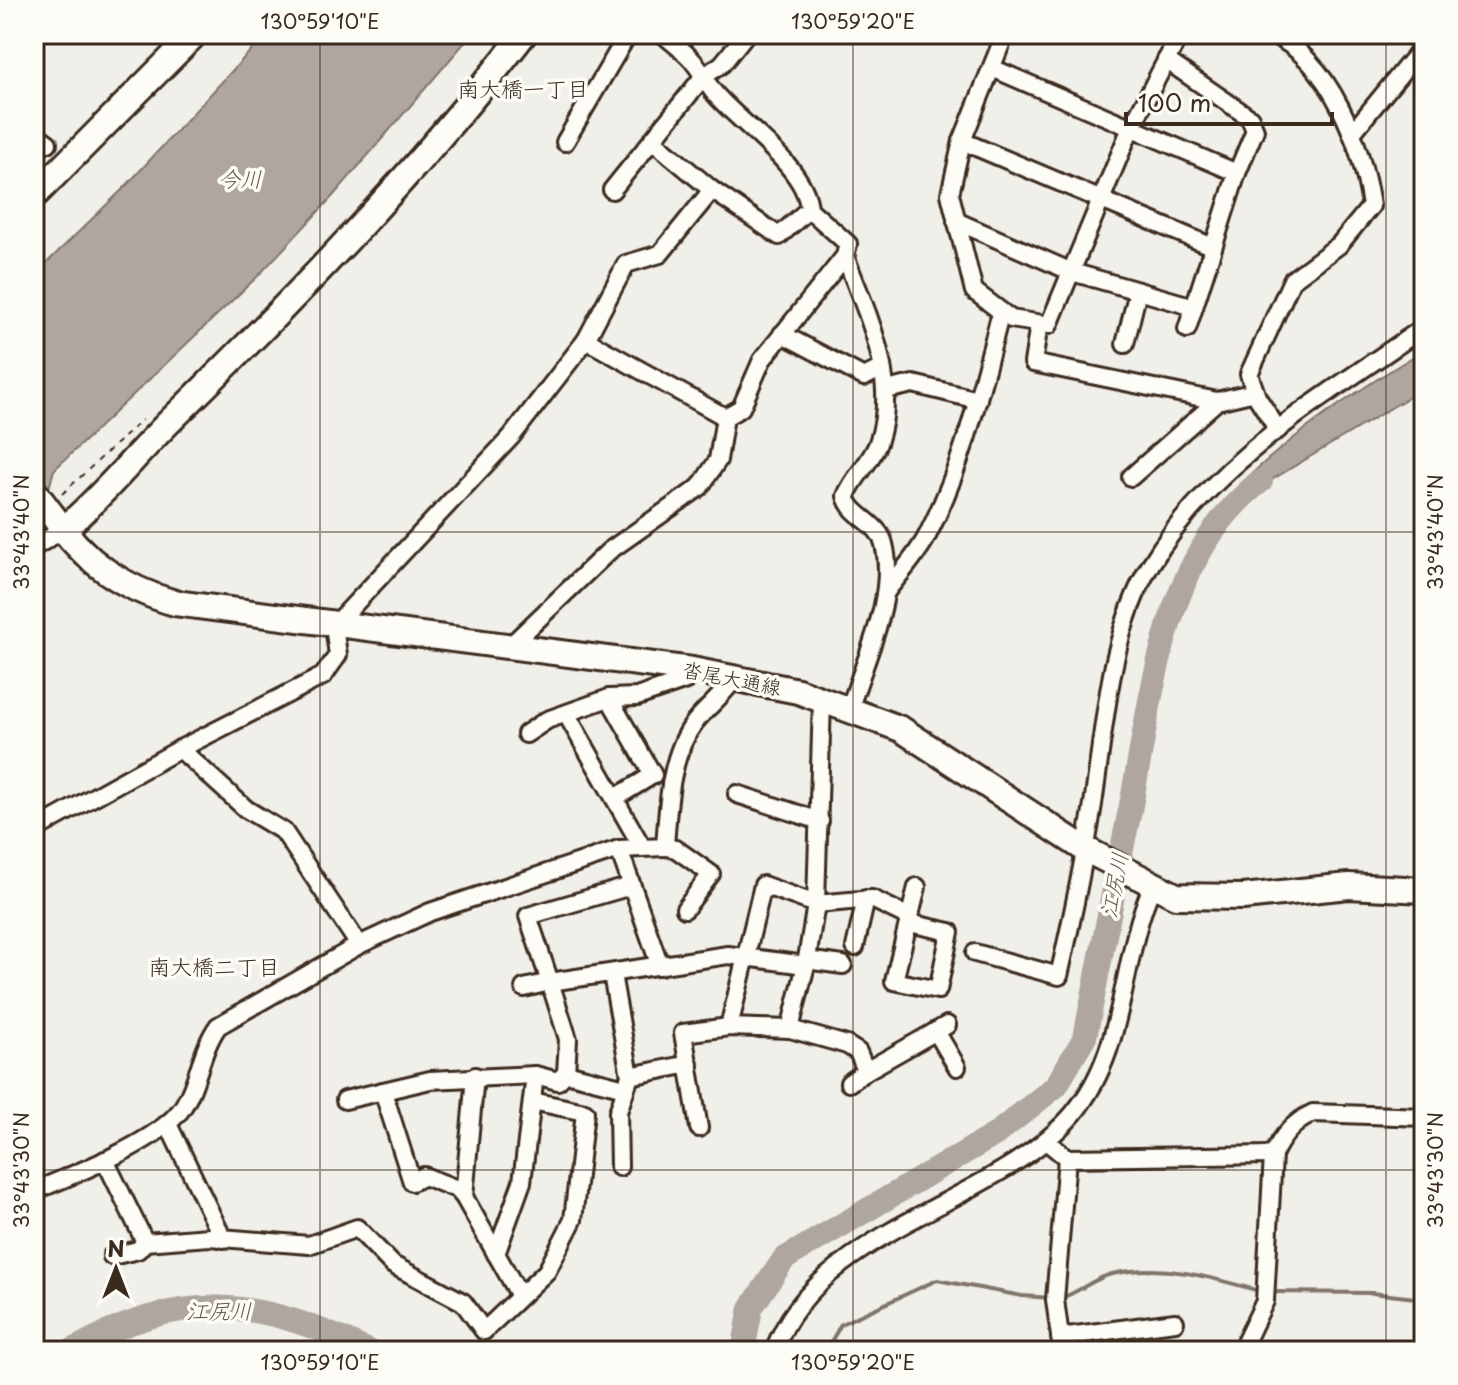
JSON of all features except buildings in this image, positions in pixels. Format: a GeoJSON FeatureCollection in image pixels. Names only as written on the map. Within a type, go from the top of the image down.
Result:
{"type":"FeatureCollection","features":[{"type":"Feature","properties":{"kind":"main road"},"geometry":{"type":"LineString","coordinates":[[34,196],[195,34]]}},
{"type":"Feature","properties":{"kind":"main road"},"geometry":{"type":"LineString","coordinates":[[58,515],[101,497],[159,432],[319,274],[446,131],[524,34]]}},
{"type":"Feature","properties":{"kind":"main road","name":"沓尾大通線"},"geometry":{"type":"LineString","coordinates":[[34,491],[58,515],[102,570],[143,594],[231,613],[736,676],[850,708],[901,729],[928,745],[1083,848],[1152,887],[1194,899],[1349,886],[1424,890]]}},
{"type":"Feature","properties":{"kind":"street"},"geometry":{"type":"LineString","coordinates":[[565,142],[628,34]]}},
{"type":"Feature","properties":{"kind":"street"},"geometry":{"type":"LineString","coordinates":[[663,34],[692,60],[735,115],[784,161],[808,199],[809,209],[848,244],[845,256],[762,360],[741,408],[725,417]]}},
{"type":"Feature","properties":{"kind":"street"},"geometry":{"type":"LineString","coordinates":[[612,190],[703,77],[722,64],[746,34]]}},
{"type":"Feature","properties":{"kind":"street"},"geometry":{"type":"LineString","coordinates":[[1005,34],[962,141],[950,194],[974,291],[1011,319],[1049,325],[1130,130],[1180,34]]}},
{"type":"Feature","properties":{"kind":"street"},"geometry":{"type":"LineString","coordinates":[[1271,34],[1301,55],[1339,101],[1365,170],[1371,206],[1339,245],[1292,280],[1249,374],[1255,392],[1278,430]]}},
{"type":"Feature","properties":{"kind":"street"},"geometry":{"type":"LineString","coordinates":[[1352,133],[1424,45]]}},
{"type":"Feature","properties":{"kind":"street"},"geometry":{"type":"LineString","coordinates":[[1166,60],[1250,118],[1255,130],[1237,173],[1187,329]]}},
{"type":"Feature","properties":{"kind":"street"},"geometry":{"type":"LineString","coordinates":[[992,68],[1130,130],[1237,173]]}},
{"type":"Feature","properties":{"kind":"street"},"geometry":{"type":"LineString","coordinates":[[652,140],[712,190],[779,236],[809,209]]}},
{"type":"Feature","properties":{"kind":"street"},"geometry":{"type":"LineString","coordinates":[[962,141],[1213,247]]}},
{"type":"Feature","properties":{"kind":"street"},"geometry":{"type":"LineString","coordinates":[[34,830],[180,749],[323,676],[338,655],[334,626],[511,437],[586,340],[626,264],[660,254],[712,190]]}},
{"type":"Feature","properties":{"kind":"street"},"geometry":{"type":"LineString","coordinates":[[956,221],[1072,272],[1194,307]]}},
{"type":"Feature","properties":{"kind":"street"},"geometry":{"type":"LineString","coordinates":[[845,256],[882,368],[886,390],[879,442],[846,496],[848,504],[880,533],[885,545],[886,592],[850,708]]}},
{"type":"Feature","properties":{"kind":"street"},"geometry":{"type":"LineString","coordinates":[[1125,344],[1138,291]]}},
{"type":"Feature","properties":{"kind":"street"},"geometry":{"type":"LineString","coordinates":[[886,592],[925,539],[948,489],[978,400],[1001,312]]}},
{"type":"Feature","properties":{"kind":"street"},"geometry":{"type":"LineString","coordinates":[[1039,324],[1033,363],[1217,401],[1255,392]]}},
{"type":"Feature","properties":{"kind":"street"},"geometry":{"type":"LineString","coordinates":[[975,953],[1059,976],[1077,899],[1116,659],[1137,592],[1150,565],[1186,515],[1243,456],[1424,327]]}},
{"type":"Feature","properties":{"kind":"street"},"geometry":{"type":"LineString","coordinates":[[782,334],[864,377],[882,368]]}},
{"type":"Feature","properties":{"kind":"street"},"geometry":{"type":"LineString","coordinates":[[586,340],[725,417]]}},
{"type":"Feature","properties":{"kind":"street"},"geometry":{"type":"LineString","coordinates":[[886,390],[913,384],[978,400]]}},
{"type":"Feature","properties":{"kind":"street"},"geometry":{"type":"LineString","coordinates":[[1131,477],[1217,401]]}},
{"type":"Feature","properties":{"kind":"street"},"geometry":{"type":"LineString","coordinates":[[508,648],[609,551],[700,487],[718,460],[725,417]]}},
{"type":"Feature","properties":{"kind":"street"},"geometry":{"type":"LineString","coordinates":[[34,547],[58,515]]}},
{"type":"Feature","properties":{"kind":"street"},"geometry":{"type":"LineString","coordinates":[[526,734],[547,720],[609,698],[637,697],[686,680],[692,670]]}},
{"type":"Feature","properties":{"kind":"street"},"geometry":{"type":"LineString","coordinates":[[665,847],[668,807],[682,749],[694,724],[736,676]]}},
{"type":"Feature","properties":{"kind":"street"},"geometry":{"type":"LineString","coordinates":[[609,698],[653,775],[615,798]]}},
{"type":"Feature","properties":{"kind":"street"},"geometry":{"type":"LineString","coordinates":[[790,1029],[816,904],[822,699]]}},
{"type":"Feature","properties":{"kind":"street"},"geometry":{"type":"LineString","coordinates":[[567,715],[642,847]]}},
{"type":"Feature","properties":{"kind":"street"},"geometry":{"type":"LineString","coordinates":[[180,749],[246,809],[284,832],[359,945]]}},
{"type":"Feature","properties":{"kind":"street"},"geometry":{"type":"LineString","coordinates":[[737,794],[820,821]]}},
{"type":"Feature","properties":{"kind":"street"},"geometry":{"type":"LineString","coordinates":[[34,1191],[105,1160],[168,1124],[182,1108],[207,1041],[232,1014],[359,945],[430,912],[619,849],[642,847],[676,849],[711,874],[685,909]]}},
{"type":"Feature","properties":{"kind":"street"},"geometry":{"type":"LineString","coordinates":[[619,849],[660,966]]}},
{"type":"Feature","properties":{"kind":"street"},"geometry":{"type":"LineString","coordinates":[[729,1027],[763,885],[816,904],[866,899],[909,920],[950,932],[938,990],[894,981],[909,920],[917,887]]}},
{"type":"Feature","properties":{"kind":"street"},"geometry":{"type":"LineString","coordinates":[[345,1100],[430,1080],[535,1075],[558,1081],[566,1073],[568,1039],[528,916],[631,886]]}},
{"type":"Feature","properties":{"kind":"street"},"geometry":{"type":"LineString","coordinates":[[774,1351],[794,1313],[836,1270],[902,1225],[1046,1141],[1074,1113],[1108,1057],[1145,903],[1152,887]]}},
{"type":"Feature","properties":{"kind":"street"},"geometry":{"type":"LineString","coordinates":[[855,947],[866,899]]}},
{"type":"Feature","properties":{"kind":"street"},"geometry":{"type":"LineString","coordinates":[[524,988],[747,955],[843,965]]}},
{"type":"Feature","properties":{"kind":"street"},"geometry":{"type":"LineString","coordinates":[[612,974],[627,1082],[618,1112],[619,1167]]}},
{"type":"Feature","properties":{"kind":"street"},"geometry":{"type":"LineString","coordinates":[[699,1128],[683,1033],[729,1027],[790,1029],[847,1045],[858,1052],[866,1071]]}},
{"type":"Feature","properties":{"kind":"street"},"geometry":{"type":"LineString","coordinates":[[849,1083],[942,1028],[957,1067]]}},
{"type":"Feature","properties":{"kind":"street"},"geometry":{"type":"LineString","coordinates":[[566,1073],[627,1082],[689,1064]]}},
{"type":"Feature","properties":{"kind":"street"},"geometry":{"type":"LineString","coordinates":[[496,1254],[522,1182],[535,1075]]}},
{"type":"Feature","properties":{"kind":"street"},"geometry":{"type":"LineString","coordinates":[[464,1197],[475,1076]]}},
{"type":"Feature","properties":{"kind":"street"},"geometry":{"type":"LineString","coordinates":[[383,1091],[412,1182],[424,1176],[457,1189],[520,1296]]}},
{"type":"Feature","properties":{"kind":"street"},"geometry":{"type":"LineString","coordinates":[[112,1256],[138,1250],[145,1242],[223,1239],[309,1245],[357,1228],[393,1265],[463,1302],[484,1331],[547,1271],[573,1220],[585,1112],[532,1101]]}},
{"type":"Feature","properties":{"kind":"street"},"geometry":{"type":"LineString","coordinates":[[1241,1351],[1265,1301],[1273,1155],[1290,1128],[1313,1113],[1424,1117]]}},
{"type":"Feature","properties":{"kind":"street"},"geometry":{"type":"LineString","coordinates":[[168,1124],[223,1239]]}},
{"type":"Feature","properties":{"kind":"street"},"geometry":{"type":"LineString","coordinates":[[1046,1141],[1067,1158],[1273,1155]]}},
{"type":"Feature","properties":{"kind":"street"},"geometry":{"type":"LineString","coordinates":[[1067,1158],[1055,1300],[1061,1344],[1175,1322]]}},
{"type":"Feature","properties":{"kind":"street"},"geometry":{"type":"LineString","coordinates":[[105,1160],[145,1242]]}},
{"type":"Feature","properties":{"kind":"path"},"geometry":{"type":"LineString","coordinates":[[58,515],[149,414]]}},
{"type":"Feature","properties":{"kind":"water","name":"今川"},"geometry":{"type":"Polygon","coordinates":[[[266,34],[472,34],[333,196],[259,275],[54,470],[48,492],[34,504],[34,275],[125,187],[266,34]]]}},
{"type":"Feature","properties":{"kind":"water"},"geometry":{"type":"Polygon","coordinates":[[[1424,350],[1424,388],[1212,516],[1283,446],[1340,404],[1424,350]]]}},
{"type":"Feature","properties":{"kind":"waterway","name":"江尻川"},"geometry":{"type":"LineString","coordinates":[[743,1351],[751,1308],[784,1259],[996,1134],[1056,1086],[1085,1037],[1147,717],[1168,629],[1202,547],[1228,512],[1261,481]]}},
{"type":"Feature","properties":{"kind":"waterway"},"geometry":{"type":"LineString","coordinates":[[1061,1298],[1105,1276],[1150,1270],[1204,1277],[1259,1291]]}},
{"type":"Feature","properties":{"kind":"waterway"},"geometry":{"type":"LineString","coordinates":[[826,1351],[841,1324],[937,1280],[1022,1296],[1052,1298]]}},
{"type":"Feature","properties":{"kind":"waterway"},"geometry":{"type":"LineString","coordinates":[[1268,1292],[1372,1293],[1424,1299]]}},
{"type":"Feature","properties":{"kind":"waterway","name":"江尻川"},"geometry":{"type":"LineString","coordinates":[[71,1351],[148,1317],[184,1310],[219,1308],[254,1311],[290,1320],[368,1351]]}},
{"type":"Feature","properties":{"kind":"district","name":"南大橋一丁目"},"geometry":{"type":"Point","coordinates":[523,89]}},
{"type":"Feature","properties":{"kind":"district","name":"南大橋二丁目"},"geometry":{"type":"Point","coordinates":[214,967]}}]}
